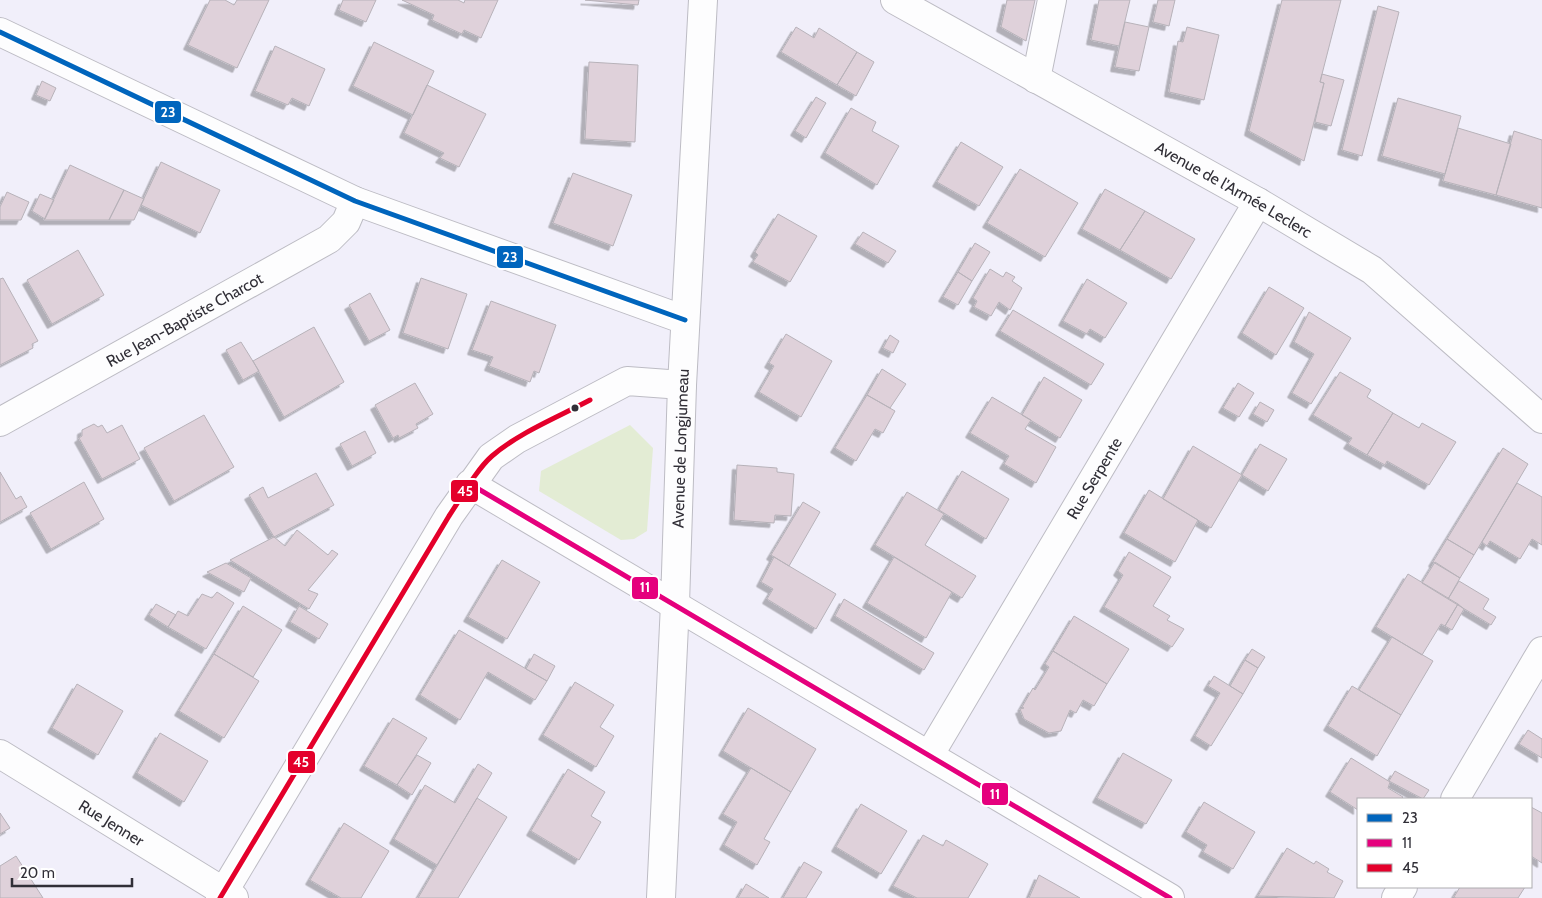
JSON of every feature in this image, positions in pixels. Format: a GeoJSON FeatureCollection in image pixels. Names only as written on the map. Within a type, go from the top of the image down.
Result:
{"type":"FeatureCollection","features":[{"type":"Feature","properties":{"kind":"street","name":"Avenue de Longjumeau"},"geometry":{"type":"LineString","coordinates":[[660,898],[675,604],[685,320],[703,0]]}},
{"type":"Feature","properties":{"kind":"street","name":"Avenue de l'Armée Leclerc"},"geometry":{"type":"LineString","coordinates":[[895,0],[1258,202],[1372,270],[1542,419]]}},
{"type":"Feature","properties":{"kind":"street"},"geometry":{"type":"LineString","coordinates":[[1036,79],[1052,0]]}},
{"type":"Feature","properties":{"kind":"street"},"geometry":{"type":"LineString","coordinates":[[0,32],[355,201],[685,320]]}},
{"type":"Feature","properties":{"kind":"street","name":"Rue Jean-Baptiste Charcot"},"geometry":{"type":"LineString","coordinates":[[0,422],[328,239],[346,222],[355,201]]}},
{"type":"Feature","properties":{"kind":"street","name":"Rue Serpente"},"geometry":{"type":"LineString","coordinates":[[930,754],[1258,202]]}},
{"type":"Feature","properties":{"kind":"street"},"geometry":{"type":"LineString","coordinates":[[226,896],[449,516],[491,457],[517,439],[627,381],[682,385]]}},
{"type":"Feature","properties":{"kind":"street"},"geometry":{"type":"LineString","coordinates":[[470,484],[930,754],[1170,898]]}},
{"type":"Feature","properties":{"kind":"street"},"geometry":{"type":"LineString","coordinates":[[1456,798],[1542,652]]}},
{"type":"Feature","properties":{"kind":"street","name":"Rue Jenner"},"geometry":{"type":"LineString","coordinates":[[0,754],[226,896]]}},
{"type":"Feature","properties":{"kind":"green space"},"geometry":{"type":"Polygon","coordinates":[[[630,425],[653,448],[647,531],[634,539],[621,540],[539,491],[541,471],[630,425]]]}},
{"type":"Feature","properties":{"kind":"building"},"geometry":{"type":"Polygon","coordinates":[[[210,0],[225,0],[234,5],[237,0],[269,0],[237,68],[188,45],[210,0]]]}},
{"type":"Feature","properties":{"kind":"building"},"geometry":{"type":"Polygon","coordinates":[[[343,0],[376,0],[366,22],[339,10],[343,0]]]}},
{"type":"Feature","properties":{"kind":"building"},"geometry":{"type":"Polygon","coordinates":[[[402,0],[458,0],[464,3],[465,0],[498,0],[481,38],[464,30],[462,34],[432,20],[434,15],[402,0]]]}},
{"type":"Feature","properties":{"kind":"building"},"geometry":{"type":"Polygon","coordinates":[[[585,0],[639,0],[638,5],[585,0]]]}},
{"type":"Feature","properties":{"kind":"building"},"geometry":{"type":"Polygon","coordinates":[[[1007,0],[1035,0],[1026,41],[1001,27],[1007,0]]]}},
{"type":"Feature","properties":{"kind":"building"},"geometry":{"type":"Polygon","coordinates":[[[1099,0],[1130,0],[1119,46],[1091,40],[1099,0]]]}},
{"type":"Feature","properties":{"kind":"building"},"geometry":{"type":"Polygon","coordinates":[[[1158,0],[1175,0],[1169,26],[1153,22],[1158,0]]]}},
{"type":"Feature","properties":{"kind":"building"},"geometry":{"type":"Polygon","coordinates":[[[1282,0],[1341,0],[1320,82],[1324,83],[1304,161],[1249,131],[1282,0]]]}},
{"type":"Feature","properties":{"kind":"building"},"geometry":{"type":"Polygon","coordinates":[[[1378,6],[1399,12],[1362,156],[1342,150],[1378,6]]]}},
{"type":"Feature","properties":{"kind":"building"},"geometry":{"type":"Polygon","coordinates":[[[1125,22],[1149,27],[1139,71],[1115,67],[1125,22]]]}},
{"type":"Feature","properties":{"kind":"building"},"geometry":{"type":"Polygon","coordinates":[[[796,27],[814,38],[819,28],[857,52],[837,85],[781,52],[796,27]]]}},
{"type":"Feature","properties":{"kind":"building"},"geometry":{"type":"Polygon","coordinates":[[[1187,27],[1219,35],[1204,100],[1169,92],[1178,41],[1183,42],[1187,27]]]}},
{"type":"Feature","properties":{"kind":"building"},"geometry":{"type":"Polygon","coordinates":[[[374,42],[434,71],[413,115],[353,86],[374,42]]]}},
{"type":"Feature","properties":{"kind":"building"},"geometry":{"type":"Polygon","coordinates":[[[275,46],[325,69],[309,106],[292,98],[288,105],[255,91],[275,46]]]}},
{"type":"Feature","properties":{"kind":"building"},"geometry":{"type":"Polygon","coordinates":[[[857,52],[874,62],[856,96],[837,85],[857,52]]]}},
{"type":"Feature","properties":{"kind":"building"},"geometry":{"type":"Polygon","coordinates":[[[589,62],[638,65],[635,142],[585,139],[589,62]]]}},
{"type":"Feature","properties":{"kind":"building"},"geometry":{"type":"Polygon","coordinates":[[[1322,74],[1344,80],[1331,126],[1315,122],[1324,83],[1320,82],[1322,74]]]}},
{"type":"Feature","properties":{"kind":"building"},"geometry":{"type":"Polygon","coordinates":[[[42,81],[56,88],[50,101],[36,95],[42,81]]]}},
{"type":"Feature","properties":{"kind":"building"},"geometry":{"type":"Polygon","coordinates":[[[427,85],[486,114],[459,167],[440,158],[444,153],[404,133],[427,85]]]}},
{"type":"Feature","properties":{"kind":"building"},"geometry":{"type":"Polygon","coordinates":[[[816,97],[826,103],[806,138],[795,131],[816,97]]]}},
{"type":"Feature","properties":{"kind":"building"},"geometry":{"type":"Polygon","coordinates":[[[1398,98],[1461,116],[1445,174],[1382,156],[1398,98]]]}},
{"type":"Feature","properties":{"kind":"building"},"geometry":{"type":"Polygon","coordinates":[[[851,108],[876,122],[872,131],[899,146],[877,185],[825,153],[851,108]]]}},
{"type":"Feature","properties":{"kind":"building"},"geometry":{"type":"Polygon","coordinates":[[[1458,128],[1511,144],[1496,195],[1443,181],[1458,128]]]}},
{"type":"Feature","properties":{"kind":"building"},"geometry":{"type":"Polygon","coordinates":[[[1514,131],[1542,140],[1542,208],[1496,195],[1514,131]]]}},
{"type":"Feature","properties":{"kind":"building"},"geometry":{"type":"Polygon","coordinates":[[[961,142],[1003,167],[979,206],[937,182],[961,142]]]}},
{"type":"Feature","properties":{"kind":"building"},"geometry":{"type":"Polygon","coordinates":[[[161,162],[220,190],[200,233],[141,205],[161,162]]]}},
{"type":"Feature","properties":{"kind":"building"},"geometry":{"type":"Polygon","coordinates":[[[70,165],[124,190],[109,220],[44,220],[70,165]]]}},
{"type":"Feature","properties":{"kind":"building"},"geometry":{"type":"Polygon","coordinates":[[[1020,169],[1078,203],[1045,257],[987,223],[1020,169]]]}},
{"type":"Feature","properties":{"kind":"building"},"geometry":{"type":"Polygon","coordinates":[[[573,173],[632,195],[613,246],[553,223],[573,173]]]}},
{"type":"Feature","properties":{"kind":"building"},"geometry":{"type":"Polygon","coordinates":[[[1105,189],[1145,211],[1120,250],[1082,229],[1105,189]]]}},
{"type":"Feature","properties":{"kind":"building"},"geometry":{"type":"Polygon","coordinates":[[[124,190],[144,199],[134,220],[109,220],[124,190]]]}},
{"type":"Feature","properties":{"kind":"building"},"geometry":{"type":"Polygon","coordinates":[[[7,192],[29,202],[21,220],[0,220],[0,207],[7,192]]]}},
{"type":"Feature","properties":{"kind":"building"},"geometry":{"type":"Polygon","coordinates":[[[40,194],[54,200],[45,219],[32,211],[40,194]]]}},
{"type":"Feature","properties":{"kind":"building"},"geometry":{"type":"Polygon","coordinates":[[[1145,211],[1195,239],[1171,279],[1120,250],[1145,211]]]}},
{"type":"Feature","properties":{"kind":"building"},"geometry":{"type":"Polygon","coordinates":[[[778,214],[817,236],[790,282],[753,262],[758,255],[755,252],[778,214]]]}},
{"type":"Feature","properties":{"kind":"building"},"geometry":{"type":"Polygon","coordinates":[[[863,232],[896,251],[888,263],[855,244],[863,232]]]}},
{"type":"Feature","properties":{"kind":"building"},"geometry":{"type":"Polygon","coordinates":[[[975,243],[990,252],[972,281],[958,272],[975,243]]]}},
{"type":"Feature","properties":{"kind":"building"},"geometry":{"type":"Polygon","coordinates":[[[78,250],[104,295],[52,324],[27,280],[78,250]]]}},
{"type":"Feature","properties":{"kind":"building"},"geometry":{"type":"Polygon","coordinates":[[[990,269],[1003,277],[1006,272],[1015,277],[1012,281],[1022,288],[1010,310],[999,302],[991,316],[974,307],[977,301],[973,298],[990,269]]]}},
{"type":"Feature","properties":{"kind":"building"},"geometry":{"type":"Polygon","coordinates":[[[958,272],[972,281],[958,305],[943,297],[958,272]]]}},
{"type":"Feature","properties":{"kind":"building"},"geometry":{"type":"Polygon","coordinates":[[[3,278],[38,341],[32,344],[33,348],[0,365],[0,279],[3,278]]]}},
{"type":"Feature","properties":{"kind":"building"},"geometry":{"type":"Polygon","coordinates":[[[421,278],[467,294],[448,349],[403,333],[421,278]]]}},
{"type":"Feature","properties":{"kind":"building"},"geometry":{"type":"Polygon","coordinates":[[[1087,279],[1127,303],[1105,338],[1090,329],[1087,334],[1063,321],[1087,279]]]}},
{"type":"Feature","properties":{"kind":"building"},"geometry":{"type":"Polygon","coordinates":[[[1269,287],[1304,308],[1276,355],[1242,333],[1269,287]]]}},
{"type":"Feature","properties":{"kind":"building"},"geometry":{"type":"Polygon","coordinates":[[[370,293],[390,330],[369,341],[349,305],[370,293]]]}},
{"type":"Feature","properties":{"kind":"building"},"geometry":{"type":"Polygon","coordinates":[[[491,301],[556,325],[539,373],[534,371],[530,382],[489,366],[493,357],[472,350],[491,301]]]}},
{"type":"Feature","properties":{"kind":"building"},"geometry":{"type":"Polygon","coordinates":[[[1013,310],[1104,364],[1091,385],[1000,331],[1013,310]]]}},
{"type":"Feature","properties":{"kind":"building"},"geometry":{"type":"Polygon","coordinates":[[[1309,312],[1351,338],[1311,404],[1292,393],[1314,354],[1294,342],[1309,312]]]}},
{"type":"Feature","properties":{"kind":"building"},"geometry":{"type":"Polygon","coordinates":[[[314,327],[344,382],[284,417],[253,361],[314,327]]]}},
{"type":"Feature","properties":{"kind":"building"},"geometry":{"type":"Polygon","coordinates":[[[786,334],[832,361],[801,417],[759,392],[774,366],[769,363],[786,334]]]}},
{"type":"Feature","properties":{"kind":"building"},"geometry":{"type":"Polygon","coordinates":[[[890,335],[899,341],[893,353],[883,348],[890,335]]]}},
{"type":"Feature","properties":{"kind":"building"},"geometry":{"type":"Polygon","coordinates":[[[241,342],[259,371],[243,380],[226,350],[241,342]]]}},
{"type":"Feature","properties":{"kind":"building"},"geometry":{"type":"Polygon","coordinates":[[[882,369],[906,384],[890,408],[867,395],[882,369]]]}},
{"type":"Feature","properties":{"kind":"building"},"geometry":{"type":"Polygon","coordinates":[[[1340,372],[1371,390],[1367,397],[1393,413],[1367,455],[1348,444],[1352,438],[1313,415],[1340,372]]]}},
{"type":"Feature","properties":{"kind":"building"},"geometry":{"type":"Polygon","coordinates":[[[1044,377],[1082,400],[1060,438],[1022,415],[1044,377]]]}},
{"type":"Feature","properties":{"kind":"building"},"geometry":{"type":"Polygon","coordinates":[[[415,383],[433,414],[416,424],[418,428],[399,438],[398,435],[393,438],[375,405],[415,383]]]}},
{"type":"Feature","properties":{"kind":"building"},"geometry":{"type":"Polygon","coordinates":[[[1238,383],[1254,393],[1239,417],[1223,408],[1238,383]]]}},
{"type":"Feature","properties":{"kind":"building"},"geometry":{"type":"Polygon","coordinates":[[[867,395],[895,411],[883,433],[875,429],[856,461],[835,448],[867,395]]]}},
{"type":"Feature","properties":{"kind":"building"},"geometry":{"type":"Polygon","coordinates":[[[992,397],[1031,420],[1025,429],[1056,447],[1036,483],[1004,464],[1009,456],[970,433],[992,397]]]}},
{"type":"Feature","properties":{"kind":"building"},"geometry":{"type":"Polygon","coordinates":[[[1260,402],[1274,410],[1267,422],[1253,414],[1260,402]]]}},
{"type":"Feature","properties":{"kind":"building"},"geometry":{"type":"Polygon","coordinates":[[[1393,413],[1419,428],[1422,423],[1456,442],[1429,485],[1387,461],[1385,465],[1367,455],[1393,413]]]}},
{"type":"Feature","properties":{"kind":"building"},"geometry":{"type":"Polygon","coordinates":[[[204,415],[234,467],[174,501],[144,448],[204,415]]]}},
{"type":"Feature","properties":{"kind":"building"},"geometry":{"type":"Polygon","coordinates":[[[94,424],[98,427],[102,425],[107,433],[122,425],[140,459],[102,479],[79,438],[82,436],[82,430],[94,424]]]}},
{"type":"Feature","properties":{"kind":"building"},"geometry":{"type":"Polygon","coordinates":[[[365,431],[376,453],[352,466],[340,444],[365,431]]]}},
{"type":"Feature","properties":{"kind":"building"},"geometry":{"type":"Polygon","coordinates":[[[1260,444],[1287,459],[1268,491],[1242,475],[1260,444]]]}},
{"type":"Feature","properties":{"kind":"building"},"geometry":{"type":"Polygon","coordinates":[[[1193,446],[1242,475],[1211,528],[1163,499],[1193,446]]]}},
{"type":"Feature","properties":{"kind":"building"},"geometry":{"type":"Polygon","coordinates":[[[1503,448],[1528,464],[1474,555],[1447,539],[1503,448]]]}},
{"type":"Feature","properties":{"kind":"building"},"geometry":{"type":"Polygon","coordinates":[[[737,465],[777,468],[777,472],[794,474],[791,516],[775,515],[774,523],[734,520],[737,465]]]}},
{"type":"Feature","properties":{"kind":"building"},"geometry":{"type":"Polygon","coordinates":[[[962,471],[1009,499],[986,539],[939,510],[962,471]]]}},
{"type":"Feature","properties":{"kind":"building"},"geometry":{"type":"Polygon","coordinates":[[[0,472],[16,499],[21,496],[27,507],[0,522],[0,472]]]}},
{"type":"Feature","properties":{"kind":"building"},"geometry":{"type":"Polygon","coordinates":[[[316,473],[334,505],[274,537],[249,495],[263,487],[268,498],[316,473]]]}},
{"type":"Feature","properties":{"kind":"building"},"geometry":{"type":"Polygon","coordinates":[[[84,482],[104,519],[51,549],[30,513],[84,482]]]}},
{"type":"Feature","properties":{"kind":"building"},"geometry":{"type":"Polygon","coordinates":[[[1517,483],[1542,497],[1542,545],[1532,539],[1520,559],[1490,541],[1487,546],[1482,542],[1517,483]]]}},
{"type":"Feature","properties":{"kind":"building"},"geometry":{"type":"Polygon","coordinates":[[[1149,490],[1198,520],[1175,562],[1124,533],[1149,490]]]}},
{"type":"Feature","properties":{"kind":"building"},"geometry":{"type":"Polygon","coordinates":[[[907,492],[944,514],[925,545],[976,576],[962,598],[875,545],[907,492]]]}},
{"type":"Feature","properties":{"kind":"building"},"geometry":{"type":"Polygon","coordinates":[[[803,502],[820,512],[789,566],[771,555],[803,502]]]}},
{"type":"Feature","properties":{"kind":"building"},"geometry":{"type":"Polygon","coordinates":[[[297,530],[328,555],[332,550],[338,554],[308,590],[318,594],[309,609],[230,560],[274,537],[285,546],[297,530]]]}},
{"type":"Feature","properties":{"kind":"building"},"geometry":{"type":"Polygon","coordinates":[[[1447,539],[1474,555],[1460,578],[1433,562],[1447,539]]]}},
{"type":"Feature","properties":{"kind":"building"},"geometry":{"type":"Polygon","coordinates":[[[1129,552],[1171,577],[1153,606],[1170,616],[1167,620],[1184,629],[1172,647],[1104,607],[1123,575],[1118,571],[1129,552]]]}},
{"type":"Feature","properties":{"kind":"building"},"geometry":{"type":"Polygon","coordinates":[[[774,557],[836,594],[816,629],[767,599],[773,589],[761,582],[774,557]]]}},
{"type":"Feature","properties":{"kind":"building"},"geometry":{"type":"Polygon","coordinates":[[[894,557],[952,592],[926,638],[867,603],[894,557]]]}},
{"type":"Feature","properties":{"kind":"building"},"geometry":{"type":"Polygon","coordinates":[[[502,560],[540,582],[507,639],[468,617],[502,560]]]}},
{"type":"Feature","properties":{"kind":"building"},"geometry":{"type":"Polygon","coordinates":[[[1435,562],[1460,578],[1448,599],[1422,583],[1435,562]]]}},
{"type":"Feature","properties":{"kind":"building"},"geometry":{"type":"Polygon","coordinates":[[[226,563],[251,578],[244,592],[207,572],[226,563]]]}},
{"type":"Feature","properties":{"kind":"building"},"geometry":{"type":"Polygon","coordinates":[[[1408,574],[1458,604],[1445,626],[1441,624],[1422,655],[1376,627],[1408,574]]]}},
{"type":"Feature","properties":{"kind":"building"},"geometry":{"type":"Polygon","coordinates":[[[1459,581],[1489,599],[1483,609],[1496,617],[1491,625],[1448,599],[1459,581]]]}},
{"type":"Feature","properties":{"kind":"building"},"geometry":{"type":"Polygon","coordinates":[[[217,592],[234,603],[206,649],[168,627],[178,611],[188,616],[202,594],[212,598],[217,592]]]}},
{"type":"Feature","properties":{"kind":"building"},"geometry":{"type":"Polygon","coordinates":[[[844,599],[934,653],[924,670],[835,616],[844,599]]]}},
{"type":"Feature","properties":{"kind":"building"},"geometry":{"type":"Polygon","coordinates":[[[156,604],[176,615],[168,627],[149,615],[156,604]]]}},
{"type":"Feature","properties":{"kind":"building"},"geometry":{"type":"Polygon","coordinates":[[[1458,604],[1464,609],[1452,630],[1445,626],[1458,604]]]}},
{"type":"Feature","properties":{"kind":"building"},"geometry":{"type":"Polygon","coordinates":[[[243,606],[282,630],[253,677],[214,654],[243,606]]]}},
{"type":"Feature","properties":{"kind":"building"},"geometry":{"type":"Polygon","coordinates":[[[299,606],[328,624],[319,639],[290,622],[299,606]]]}},
{"type":"Feature","properties":{"kind":"building"},"geometry":{"type":"Polygon","coordinates":[[[1074,616],[1129,649],[1107,684],[1053,651],[1074,616]]]}},
{"type":"Feature","properties":{"kind":"building"},"geometry":{"type":"Polygon","coordinates":[[[459,630],[547,681],[535,700],[488,672],[460,720],[420,695],[459,630]]]}},
{"type":"Feature","properties":{"kind":"building"},"geometry":{"type":"Polygon","coordinates":[[[1392,637],[1433,661],[1401,715],[1359,690],[1392,637]]]}},
{"type":"Feature","properties":{"kind":"building"},"geometry":{"type":"Polygon","coordinates":[[[1252,649],[1265,657],[1258,668],[1245,660],[1252,649]]]}},
{"type":"Feature","properties":{"kind":"building"},"geometry":{"type":"Polygon","coordinates":[[[1053,651],[1107,684],[1094,706],[1083,700],[1076,713],[1070,710],[1061,731],[1049,733],[1024,719],[1020,709],[1024,708],[1022,707],[1033,688],[1035,690],[1049,667],[1045,664],[1053,651]]]}},
{"type":"Feature","properties":{"kind":"building"},"geometry":{"type":"Polygon","coordinates":[[[214,654],[259,681],[224,738],[179,711],[214,654]]]}},
{"type":"Feature","properties":{"kind":"building"},"geometry":{"type":"Polygon","coordinates":[[[534,654],[555,666],[547,681],[526,669],[534,654]]]}},
{"type":"Feature","properties":{"kind":"building"},"geometry":{"type":"Polygon","coordinates":[[[1245,660],[1258,668],[1243,694],[1230,686],[1245,660]]]}},
{"type":"Feature","properties":{"kind":"building"},"geometry":{"type":"Polygon","coordinates":[[[1214,676],[1243,694],[1211,746],[1195,736],[1220,693],[1208,686],[1214,676]]]}},
{"type":"Feature","properties":{"kind":"building"},"geometry":{"type":"Polygon","coordinates":[[[575,682],[614,705],[600,727],[614,736],[596,767],[543,735],[575,682]]]}},
{"type":"Feature","properties":{"kind":"building"},"geometry":{"type":"Polygon","coordinates":[[[77,684],[123,711],[98,755],[52,728],[77,684]]]}},
{"type":"Feature","properties":{"kind":"building"},"geometry":{"type":"Polygon","coordinates":[[[1352,686],[1401,715],[1377,756],[1328,726],[1352,686]]]}},
{"type":"Feature","properties":{"kind":"building"},"geometry":{"type":"Polygon","coordinates":[[[748,708],[816,749],[791,792],[723,751],[748,708]]]}},
{"type":"Feature","properties":{"kind":"building"},"geometry":{"type":"Polygon","coordinates":[[[393,718],[427,738],[397,785],[364,766],[393,718]]]}},
{"type":"Feature","properties":{"kind":"building"},"geometry":{"type":"Polygon","coordinates":[[[1528,730],[1542,739],[1542,758],[1519,744],[1528,730]]]}},
{"type":"Feature","properties":{"kind":"building"},"geometry":{"type":"Polygon","coordinates":[[[160,733],[208,761],[184,802],[137,773],[160,733]]]}},
{"type":"Feature","properties":{"kind":"building"},"geometry":{"type":"Polygon","coordinates":[[[1123,753],[1172,780],[1146,824],[1097,798],[1123,753]]]}},
{"type":"Feature","properties":{"kind":"building"},"geometry":{"type":"Polygon","coordinates":[[[417,755],[431,763],[412,795],[397,785],[417,755]]]}},
{"type":"Feature","properties":{"kind":"building"},"geometry":{"type":"Polygon","coordinates":[[[1351,758],[1390,782],[1388,788],[1403,797],[1357,798],[1357,809],[1330,792],[1351,758]]]}},
{"type":"Feature","properties":{"kind":"building"},"geometry":{"type":"Polygon","coordinates":[[[478,764],[492,773],[437,865],[394,839],[425,785],[455,803],[478,764]]]}},
{"type":"Feature","properties":{"kind":"building"},"geometry":{"type":"Polygon","coordinates":[[[751,768],[791,792],[764,839],[770,842],[757,865],[724,845],[737,822],[723,814],[751,768]]]}},
{"type":"Feature","properties":{"kind":"building"},"geometry":{"type":"Polygon","coordinates":[[[568,769],[605,792],[591,816],[601,822],[579,860],[531,831],[568,769]]]}},
{"type":"Feature","properties":{"kind":"building"},"geometry":{"type":"Polygon","coordinates":[[[1395,771],[1429,790],[1424,798],[1421,798],[1389,781],[1395,771]]]}},
{"type":"Feature","properties":{"kind":"building"},"geometry":{"type":"Polygon","coordinates":[[[477,798],[507,817],[458,898],[418,898],[477,798]]]}},
{"type":"Feature","properties":{"kind":"building"},"geometry":{"type":"Polygon","coordinates":[[[1204,802],[1255,832],[1233,869],[1203,852],[1207,845],[1186,832],[1204,802]]]}},
{"type":"Feature","properties":{"kind":"building"},"geometry":{"type":"Polygon","coordinates":[[[861,804],[907,831],[881,874],[836,847],[861,804]]]}},
{"type":"Feature","properties":{"kind":"building"},"geometry":{"type":"Polygon","coordinates":[[[1532,808],[1542,813],[1542,863],[1532,857],[1532,808]]]}},
{"type":"Feature","properties":{"kind":"building"},"geometry":{"type":"Polygon","coordinates":[[[0,813],[10,828],[0,834],[0,813]]]}},
{"type":"Feature","properties":{"kind":"building"},"geometry":{"type":"Polygon","coordinates":[[[344,823],[389,851],[361,898],[341,898],[310,880],[344,823]]]}},
{"type":"Feature","properties":{"kind":"building"},"geometry":{"type":"Polygon","coordinates":[[[923,835],[943,846],[946,840],[988,864],[968,898],[917,898],[893,886],[923,835]]]}},
{"type":"Feature","properties":{"kind":"building"},"geometry":{"type":"Polygon","coordinates":[[[1287,848],[1314,864],[1316,861],[1329,869],[1327,872],[1343,881],[1334,898],[1258,896],[1287,848]]]}},
{"type":"Feature","properties":{"kind":"building"},"geometry":{"type":"Polygon","coordinates":[[[16,856],[43,898],[0,898],[0,866],[16,856]]]}},
{"type":"Feature","properties":{"kind":"building"},"geometry":{"type":"Polygon","coordinates":[[[804,862],[822,872],[806,898],[783,898],[804,862]]]}},
{"type":"Feature","properties":{"kind":"building"},"geometry":{"type":"Polygon","coordinates":[[[1039,875],[1080,898],[1029,898],[1039,875]]]}},
{"type":"Feature","properties":{"kind":"building"},"geometry":{"type":"Polygon","coordinates":[[[746,884],[769,898],[738,898],[746,884]]]}},
{"type":"Feature","properties":{"kind":"building"},"geometry":{"type":"Polygon","coordinates":[[[1459,888],[1524,888],[1518,898],[1454,897],[1459,888]]]}},
{"type":"Feature","properties":{"kind":"transit line","name":"23"},"geometry":{"type":"LineString","coordinates":[[0,32],[355,201],[685,320]]}},
{"type":"Feature","properties":{"kind":"transit line","name":"45"},"geometry":{"type":"LineString","coordinates":[[220,898],[449,516],[475,476],[486,462],[503,447],[540,425],[590,400]]}},
{"type":"Feature","properties":{"kind":"transit line","name":"11"},"geometry":{"type":"LineString","coordinates":[[470,484],[1170,898]]}}]}
